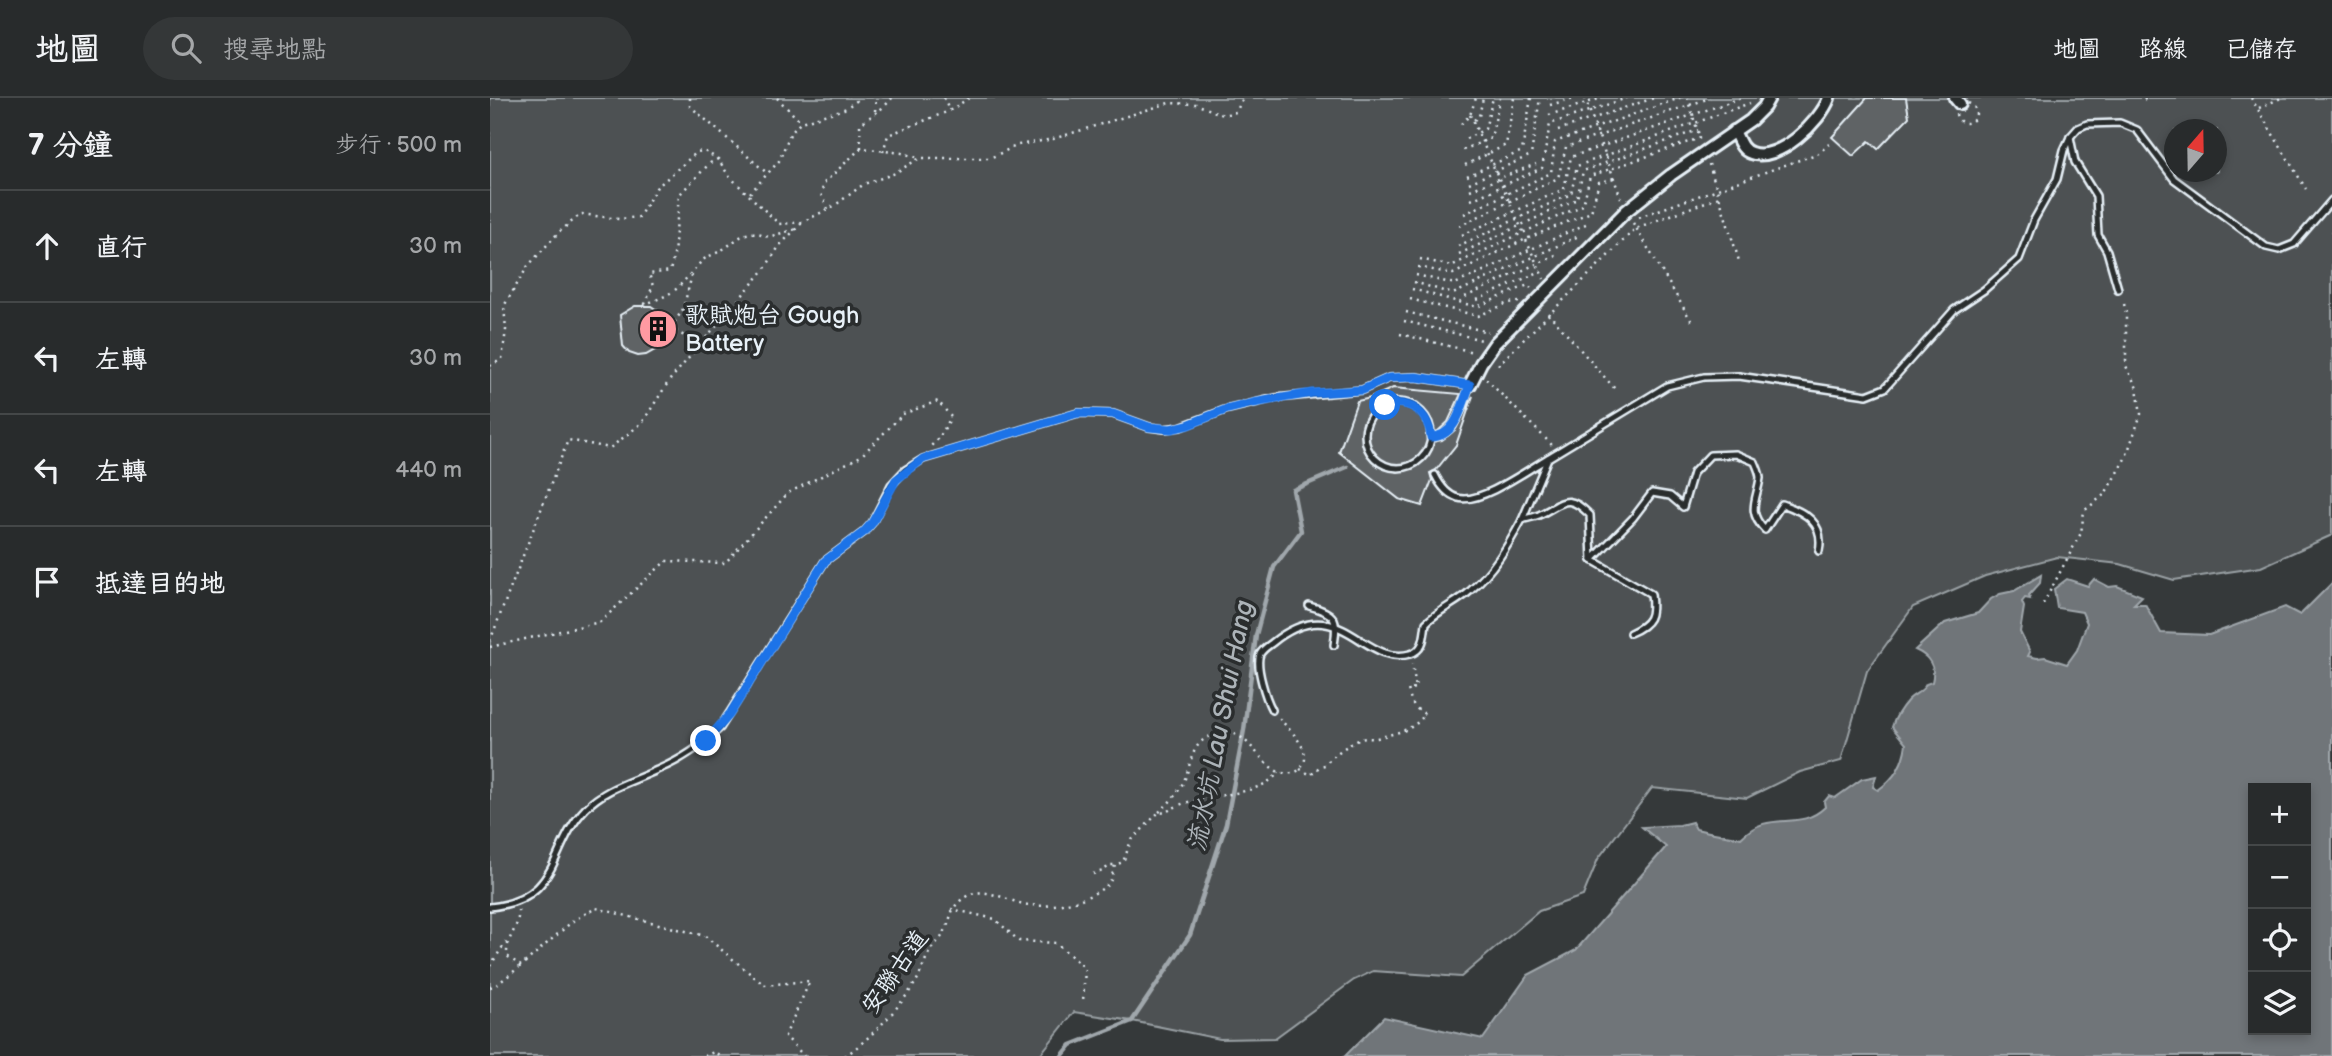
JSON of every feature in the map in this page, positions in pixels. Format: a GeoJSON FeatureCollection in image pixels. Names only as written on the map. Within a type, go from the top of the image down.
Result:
{"type":"FeatureCollection","features":[{"type":"Feature","properties":{"kind":"street"},"geometry":{"type":"LineString","coordinates":[[1470,385],[1486,355],[1499,340],[1626,211],[1704,151],[1751,120],[1769,98]]}},
{"type":"Feature","properties":{"kind":"street"},"geometry":{"type":"LineString","coordinates":[[1734,131],[1746,151],[1758,155],[1769,152],[1788,144],[1806,131],[1819,118],[1829,98]]}},
{"type":"Feature","properties":{"kind":"lane"},"geometry":{"type":"LineString","coordinates":[[1435,475],[1446,492],[1460,499],[1495,489],[1667,386],[1704,377],[1739,376],[1867,395],[1885,388],[1954,310],[1984,290],[2020,259],[2034,220],[2057,179],[2070,136],[2087,124],[2120,123],[2130,126],[2143,137],[2174,179],[2266,247],[2279,250],[2294,244],[2332,200]]}},
{"type":"Feature","properties":{"kind":"lane"},"geometry":{"type":"LineString","coordinates":[[2070,136],[2075,162],[2096,196],[2098,235],[2107,251],[2118,289]]}},
{"type":"Feature","properties":{"kind":"lane"},"geometry":{"type":"LineString","coordinates":[[490,908],[509,904],[538,887],[556,863],[575,821],[603,794],[676,761],[720,728],[825,561],[868,528],[891,485],[915,463],[940,453],[1078,413],[1113,414],[1149,427],[1171,429],[1244,405],[1286,396],[1362,390],[1389,378],[1416,377],[1470,385],[1447,434],[1431,437]]}},
{"type":"Feature","properties":{"kind":"lane"},"geometry":{"type":"LineString","coordinates":[[1395,402],[1414,407],[1422,413],[1431,437],[1428,449],[1418,462],[1404,468],[1395,468],[1374,458],[1369,452],[1365,436],[1370,417],[1385,405],[1395,402]]}},
{"type":"Feature","properties":{"kind":"lane"},"geometry":{"type":"LineString","coordinates":[[1592,560],[1633,518],[1652,493],[1670,496],[1683,507],[1693,473],[1710,456],[1736,454],[1755,462],[1760,476],[1754,497],[1756,522],[1765,530],[1782,504],[1803,512],[1822,539],[1819,551]]}},
{"type":"Feature","properties":{"kind":"lane"},"geometry":{"type":"LineString","coordinates":[[1272,710],[1258,664],[1259,655],[1292,627],[1301,624],[1337,626],[1383,652],[1410,654],[1419,649],[1424,640],[1426,622],[1471,590],[1492,568],[1522,520],[1548,458]]}},
{"type":"Feature","properties":{"kind":"lane"},"geometry":{"type":"LineString","coordinates":[[1522,520],[1555,504],[1568,501],[1580,505],[1590,515],[1592,560]]}},
{"type":"Feature","properties":{"kind":"lane"},"geometry":{"type":"LineString","coordinates":[[1592,560],[1651,594],[1654,611],[1644,627],[1630,633]]}},
{"type":"Feature","properties":{"kind":"lane"},"geometry":{"type":"LineString","coordinates":[[1309,606],[1328,612],[1334,617],[1337,626],[1334,645]]}},
{"type":"Feature","properties":{"kind":"path"},"geometry":{"type":"LineString","coordinates":[[690,98],[690,106],[768,174]]}},
{"type":"Feature","properties":{"kind":"path"},"geometry":{"type":"LineString","coordinates":[[777,98],[801,122]]}},
{"type":"Feature","properties":{"kind":"path"},"geometry":{"type":"LineString","coordinates":[[750,194],[779,161],[790,134],[801,122],[844,109],[861,98]]}},
{"type":"Feature","properties":{"kind":"path"},"geometry":{"type":"LineString","coordinates":[[875,111],[876,98]]}},
{"type":"Feature","properties":{"kind":"path"},"geometry":{"type":"LineString","coordinates":[[828,209],[821,194],[824,183],[861,148],[860,125],[875,111],[886,106],[892,98]]}},
{"type":"Feature","properties":{"kind":"path"},"geometry":{"type":"LineString","coordinates":[[944,98],[949,111]]}},
{"type":"Feature","properties":{"kind":"path"},"geometry":{"type":"LineString","coordinates":[[883,152],[888,135],[949,111],[969,98]]}},
{"type":"Feature","properties":{"kind":"path"},"geometry":{"type":"LineString","coordinates":[[861,148],[920,158],[990,158],[1018,145],[1053,139],[1169,103],[1196,104],[1223,115],[1236,112],[1243,98]]}},
{"type":"Feature","properties":{"kind":"path"},"geometry":{"type":"LineString","coordinates":[[1461,124],[1471,115],[1476,98]]}},
{"type":"Feature","properties":{"kind":"path"},"geometry":{"type":"LineString","coordinates":[[1473,121],[1479,116],[1483,98]]}},
{"type":"Feature","properties":{"kind":"path"},"geometry":{"type":"LineString","coordinates":[[1466,139],[1485,129],[1493,98]]}},
{"type":"Feature","properties":{"kind":"path"},"geometry":{"type":"LineString","coordinates":[[1463,150],[1491,138],[1500,98]]}},
{"type":"Feature","properties":{"kind":"path"},"geometry":{"type":"LineString","coordinates":[[1465,165],[1506,145],[1514,98]]}},
{"type":"Feature","properties":{"kind":"path"},"geometry":{"type":"LineString","coordinates":[[1467,176],[1522,151],[1531,98]]}},
{"type":"Feature","properties":{"kind":"path"},"geometry":{"type":"LineString","coordinates":[[1469,183],[1531,155],[1540,98]]}},
{"type":"Feature","properties":{"kind":"path"},"geometry":{"type":"LineString","coordinates":[[1550,105],[1574,98]]}},
{"type":"Feature","properties":{"kind":"path"},"geometry":{"type":"LineString","coordinates":[[1585,98],[1626,211]]}},
{"type":"Feature","properties":{"kind":"path"},"geometry":{"type":"LineString","coordinates":[[1549,115],[1602,98]]}},
{"type":"Feature","properties":{"kind":"path"},"geometry":{"type":"LineString","coordinates":[[1471,200],[1542,168],[1550,124],[1627,98]]}},
{"type":"Feature","properties":{"kind":"path"},"geometry":{"type":"LineString","coordinates":[[1558,130],[1654,98]]}},
{"type":"Feature","properties":{"kind":"path"},"geometry":{"type":"LineString","coordinates":[[1464,214],[1551,173],[1556,142],[1680,98]]}},
{"type":"Feature","properties":{"kind":"path"},"geometry":{"type":"LineString","coordinates":[[1420,260],[1451,266],[1583,205],[1590,176],[1700,138],[1687,98]]}},
{"type":"Feature","properties":{"kind":"path"},"geometry":{"type":"LineString","coordinates":[[1459,226],[1558,178],[1566,147],[1710,98]]}},
{"type":"Feature","properties":{"kind":"path"},"geometry":{"type":"LineString","coordinates":[[1462,235],[1564,189],[1571,157],[1741,98]]}},
{"type":"Feature","properties":{"kind":"path"},"geometry":{"type":"LineString","coordinates":[[2251,98],[2306,189]]}},
{"type":"Feature","properties":{"kind":"path"},"geometry":{"type":"LineString","coordinates":[[2258,109],[2281,98]]}},
{"type":"Feature","properties":{"kind":"path"},"geometry":{"type":"LineString","coordinates":[[1458,246],[1570,194],[1577,166],[1754,102]]}},
{"type":"Feature","properties":{"kind":"path"},"geometry":{"type":"LineString","coordinates":[[1471,115],[1548,288]]}},
{"type":"Feature","properties":{"kind":"path"},"geometry":{"type":"LineString","coordinates":[[1459,254],[1577,199],[1583,171],[1698,130]]}},
{"type":"Feature","properties":{"kind":"path"},"geometry":{"type":"LineString","coordinates":[[1692,322],[1631,220],[1819,153],[1829,144]]}},
{"type":"Feature","properties":{"kind":"path"},"geometry":{"type":"LineString","coordinates":[[490,366],[502,359],[506,330],[504,306],[528,266],[558,233],[581,214],[619,219],[639,217],[656,188],[697,152],[704,151],[718,159],[729,176],[779,224],[803,222]]}},
{"type":"Feature","properties":{"kind":"path"},"geometry":{"type":"LineString","coordinates":[[1704,151],[1740,264]]}},
{"type":"Feature","properties":{"kind":"path"},"geometry":{"type":"LineString","coordinates":[[490,641],[568,440],[610,448],[642,423],[669,381],[764,270],[780,245],[803,222],[828,209],[864,184],[893,174],[920,158]]}},
{"type":"Feature","properties":{"kind":"path"},"geometry":{"type":"LineString","coordinates":[[692,275],[660,299],[645,304],[653,286],[649,274],[670,271],[679,195],[710,163],[718,159]]}},
{"type":"Feature","properties":{"kind":"path"},"geometry":{"type":"LineString","coordinates":[[1470,190],[1536,164]]}},
{"type":"Feature","properties":{"kind":"path"},"geometry":{"type":"LineString","coordinates":[[1418,267],[1453,274],[1591,212],[1599,182],[1614,178]]}},
{"type":"Feature","properties":{"kind":"path"},"geometry":{"type":"LineString","coordinates":[[1499,365],[1636,228],[1719,197]]}},
{"type":"Feature","properties":{"kind":"path"},"geometry":{"type":"LineString","coordinates":[[1416,275],[1455,284],[1588,223]]}},
{"type":"Feature","properties":{"kind":"path"},"geometry":{"type":"LineString","coordinates":[[699,345],[671,328],[683,309],[692,275],[702,260],[721,251],[744,234],[759,232],[768,237],[796,229]]}},
{"type":"Feature","properties":{"kind":"path"},"geometry":{"type":"LineString","coordinates":[[1414,282],[1453,294],[1581,235]]}},
{"type":"Feature","properties":{"kind":"path"},"geometry":{"type":"LineString","coordinates":[[1465,297],[1560,253]]}},
{"type":"Feature","properties":{"kind":"path"},"geometry":{"type":"LineString","coordinates":[[1477,300],[1541,271]]}},
{"type":"Feature","properties":{"kind":"path"},"geometry":{"type":"LineString","coordinates":[[1412,289],[1477,307],[1528,285],[1548,314],[1616,390]]}},
{"type":"Feature","properties":{"kind":"path"},"geometry":{"type":"LineString","coordinates":[[1410,299],[1478,316],[1508,303],[1538,299]]}},
{"type":"Feature","properties":{"kind":"path"},"geometry":{"type":"LineString","coordinates":[[2043,604],[2081,533],[2084,512],[2105,494],[2126,457],[2140,421],[2140,399],[2126,366],[2124,301]]}},
{"type":"Feature","properties":{"kind":"path"},"geometry":{"type":"LineString","coordinates":[[1406,312],[1499,340]]}},
{"type":"Feature","properties":{"kind":"path"},"geometry":{"type":"LineString","coordinates":[[1404,321],[1499,340]]}},
{"type":"Feature","properties":{"kind":"path"},"geometry":{"type":"LineString","coordinates":[[1400,334],[1486,355]]}},
{"type":"Feature","properties":{"kind":"path"},"geometry":{"type":"LineString","coordinates":[[1482,374],[1552,445]]}},
{"type":"Feature","properties":{"kind":"path"},"geometry":{"type":"LineString","coordinates":[[490,647],[600,622],[666,561],[725,563],[788,493],[861,456],[903,414],[938,401],[951,417],[939,438],[915,463]]}},
{"type":"Feature","properties":{"kind":"path"},"geometry":{"type":"LineString","coordinates":[[1272,710],[1303,749],[1304,763],[1300,769],[1311,775],[1332,756],[1362,739],[1400,733],[1420,722],[1425,714],[1411,703],[1408,689],[1416,688],[1410,654]]}},
{"type":"Feature","properties":{"kind":"path"},"geometry":{"type":"LineString","coordinates":[[1159,812],[1183,783],[1192,754],[1199,744],[1217,734],[1236,735],[1250,742],[1279,772]]}},
{"type":"Feature","properties":{"kind":"path","name":"安聯古道"},"geometry":{"type":"LineString","coordinates":[[845,1056],[869,1038],[916,982],[930,951],[945,933],[951,909],[969,895],[983,893],[1029,905],[1069,903],[1095,893],[1110,883],[1115,865],[1123,862],[1131,841],[1159,812],[1165,813],[1195,798],[1239,792],[1273,778],[1279,772],[1287,774],[1300,769]]}},
{"type":"Feature","properties":{"kind":"path"},"geometry":{"type":"LineString","coordinates":[[1093,874],[1103,871],[1110,864],[1115,865]]}},
{"type":"Feature","properties":{"kind":"path"},"geometry":{"type":"LineString","coordinates":[[490,966],[519,921],[518,907]]}},
{"type":"Feature","properties":{"kind":"path"},"geometry":{"type":"LineString","coordinates":[[490,987],[521,966],[574,920],[596,908],[705,936],[764,985],[810,981],[785,1036],[804,1056]]}},
{"type":"Feature","properties":{"kind":"path"},"geometry":{"type":"LineString","coordinates":[[951,909],[995,919],[1018,941],[1056,943],[1084,968],[1083,1002]]}},
{"type":"Feature","properties":{"kind":"path"},"geometry":{"type":"LineString","coordinates":[[506,942],[507,956],[521,966]]}},
{"type":"Feature","properties":{"kind":"path"},"geometry":{"type":"LineString","coordinates":[[704,1056],[714,1052],[721,1056]]}},
{"type":"Feature","properties":{"kind":"shaded area"},"geometry":{"type":"Polygon","coordinates":[[[490,98],[2332,98],[2332,535],[2261,567],[2174,580],[2120,564],[2057,557],[1985,576],[1913,607],[1867,671],[1841,761],[1800,772],[1747,798],[1652,788],[1598,859],[1583,896],[1539,911],[1461,977],[1373,971],[1354,980],[1275,1038],[1220,1039],[1074,1012],[1039,1056],[490,1056],[490,98]]]}},
{"type":"Feature","properties":{"kind":"shaded area"},"geometry":{"type":"Polygon","coordinates":[[[2041,575],[2040,583],[2029,595],[2030,599],[2025,598],[2022,602],[2024,607],[2020,632],[2030,652],[2028,656],[2045,657],[2067,664],[2077,650],[2087,623],[2082,612],[2057,608],[2054,589],[2067,579],[2088,586],[2094,579],[2109,587],[2117,586],[2142,596],[2134,604],[2145,604],[2161,633],[2209,635],[2285,607],[2300,615],[2332,583],[2332,1056],[1345,1056],[1384,1017],[1483,1039],[1528,975],[1576,950],[1666,847],[1642,827],[1692,822],[1696,829],[1741,838],[1763,824],[1805,819],[1815,815],[1825,807],[1824,802],[1829,796],[1835,798],[1862,779],[1876,776],[1873,787],[1878,790],[1897,770],[1905,752],[1906,744],[1892,727],[1897,716],[1908,700],[1932,682],[1930,663],[1924,655],[1915,650],[1945,623],[1978,613],[2000,594],[2014,591],[2041,575]]]}},
{"type":"Feature","properties":{"kind":"building"},"geometry":{"type":"Polygon","coordinates":[[[1867,98],[1906,98],[1909,117],[1878,149],[1869,141],[1853,156],[1832,137],[1867,98]]]}},
{"type":"Feature","properties":{"kind":"building","name":"歌賦炮台 Gough Battery"},"geometry":{"type":"Polygon","coordinates":[[[635,306],[651,306],[657,310],[662,314],[667,329],[662,346],[646,355],[629,353],[623,346],[620,315],[635,306]]]}},
{"type":"Feature","properties":{"kind":"building"},"geometry":{"type":"Polygon","coordinates":[[[1393,388],[1461,394],[1448,422],[1438,431],[1426,435],[1431,442],[1442,440],[1456,429],[1473,396],[1456,445],[1436,470],[1430,473],[1432,480],[1422,506],[1399,499],[1339,452],[1357,401],[1393,388]]]}},
{"type":"Feature","properties":{"kind":"waterway","name":"流水坑 Lau Shui Hang"},"geometry":{"type":"LineString","coordinates":[[1062,1056],[1071,1045],[1132,1021],[1190,935],[1226,824],[1244,730],[1256,635],[1274,567],[1301,531],[1293,490],[1347,467]]}},
{"type":"Feature","properties":{"kind":"place","name":"歌賦炮台 Gough Battery"},"geometry":{"type":"Point","coordinates":[658,329]}},
{"type":"Feature","properties":{"kind":"route"},"geometry":{"type":"LineString","coordinates":[[706,741],[730,714],[825,561],[864,532],[872,523],[887,491],[905,470],[923,459],[1078,413],[1113,414],[1156,429],[1171,429],[1253,403],[1312,393],[1362,390],[1389,378],[1402,376],[1470,385],[1452,427],[1447,434],[1439,437],[1431,437],[1427,421],[1414,407],[1395,402],[1385,405]]}}]}
